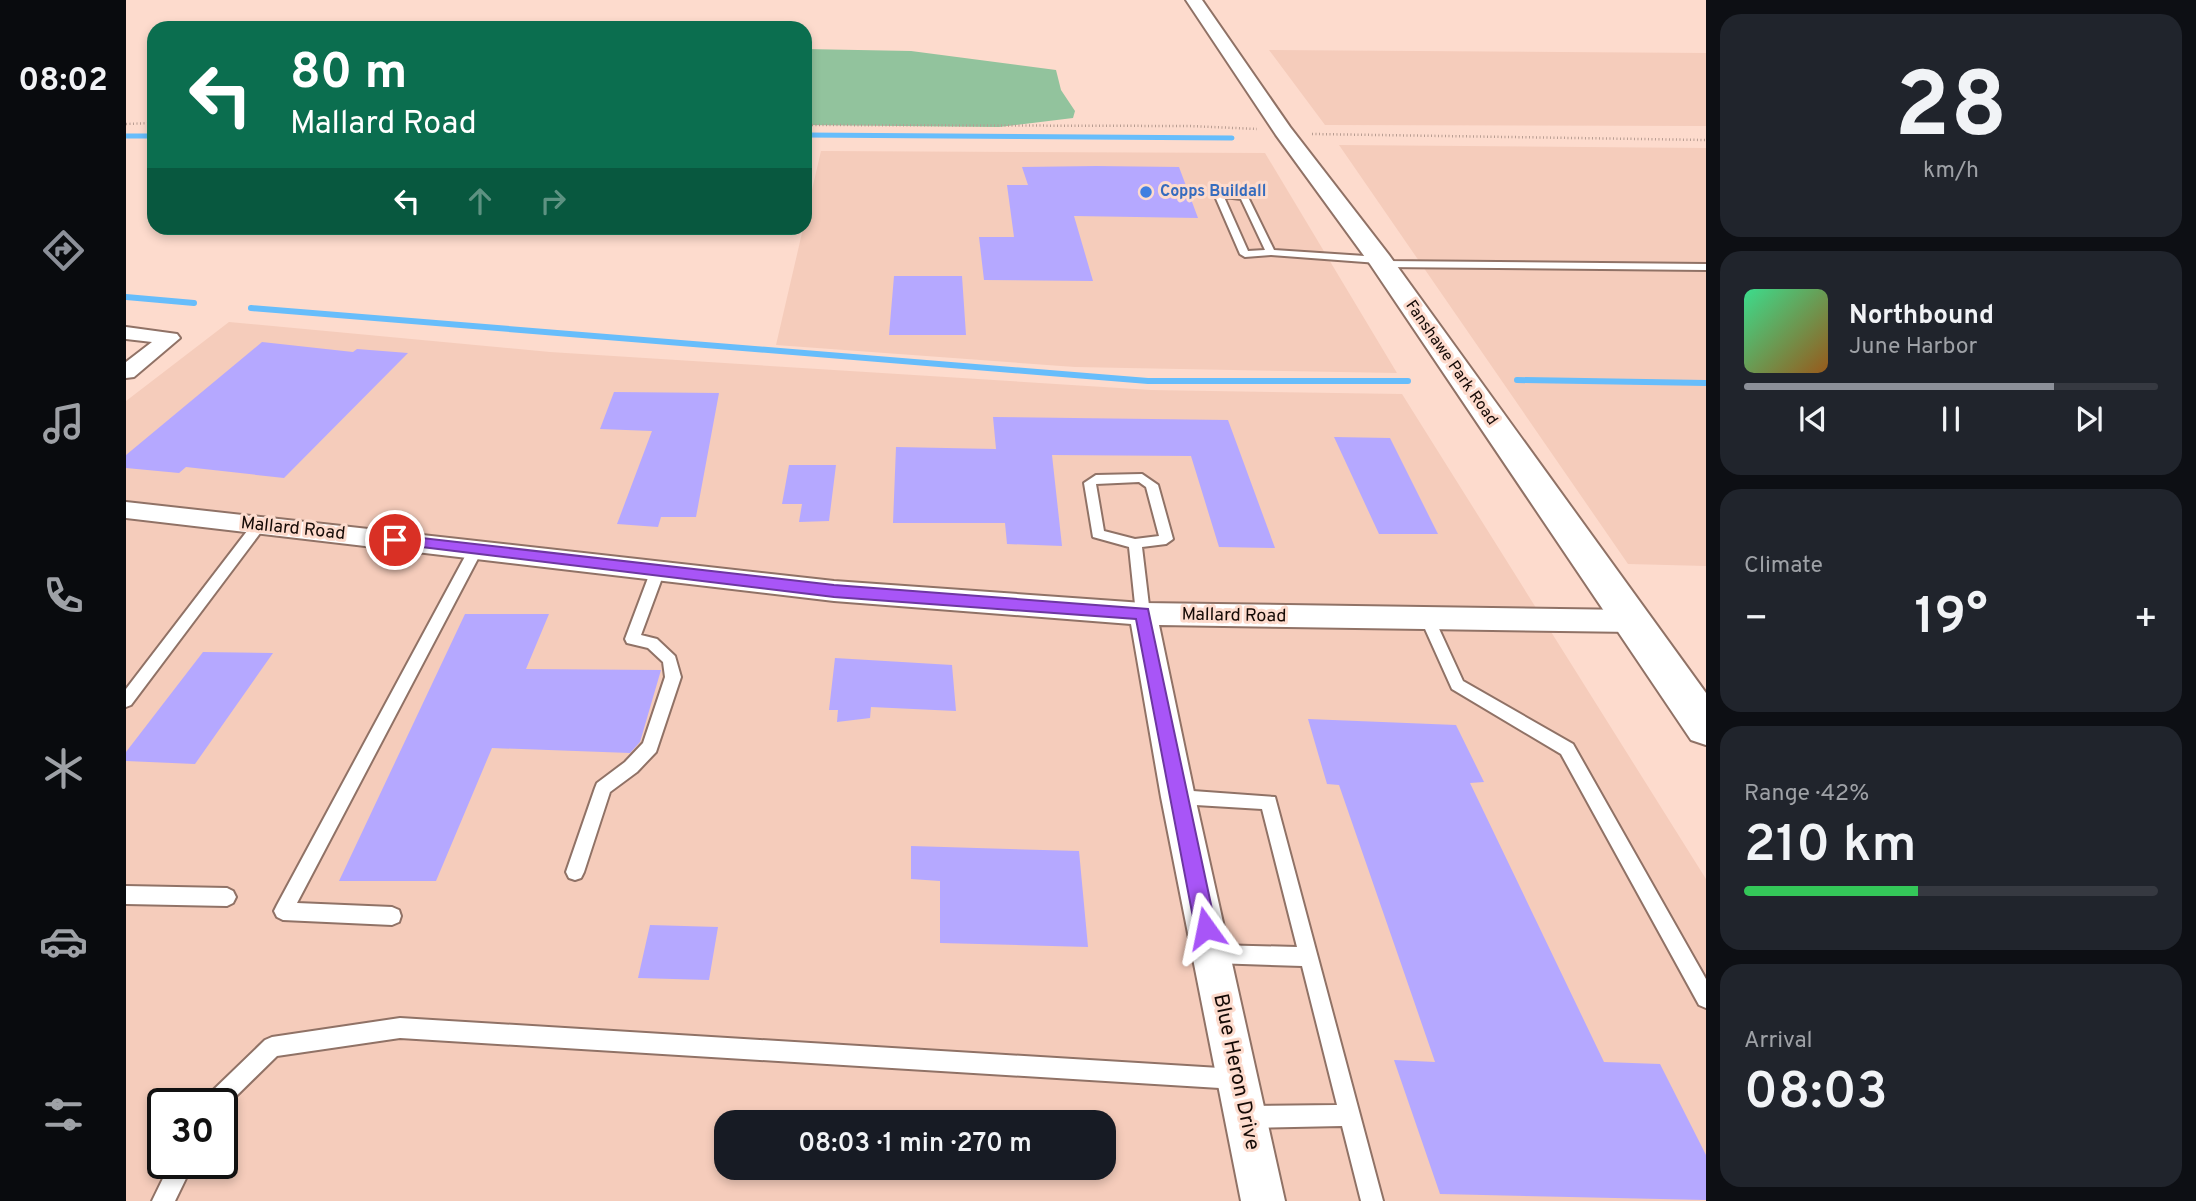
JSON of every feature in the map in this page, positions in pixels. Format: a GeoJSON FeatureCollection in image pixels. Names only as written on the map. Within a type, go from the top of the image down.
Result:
{"type":"FeatureCollection","features":[{"type":"Feature","properties":{"kind":"main road","name":"Fanshawe Park Road"},"geometry":{"type":"LineString","coordinates":[[1194,0],[1283,131],[1381,262],[1706,727]]}},
{"type":"Feature","properties":{"kind":"street"},"geometry":{"type":"LineString","coordinates":[[126,333],[170,338],[126,372]]}},
{"type":"Feature","properties":{"kind":"street","name":"Mallard Road"},"geometry":{"type":"LineString","coordinates":[[126,510],[834,591],[1143,614],[1633,621]]}},
{"type":"Feature","properties":{"kind":"street","name":"Blue Heron Drive"},"geometry":{"type":"LineString","coordinates":[[1143,614],[1178,797],[1263,1201]]}},
{"type":"Feature","properties":{"kind":"lane"},"geometry":{"type":"LineString","coordinates":[[1271,252],[1244,197],[1217,194],[1245,254],[1271,252],[1381,262],[1706,267]]}},
{"type":"Feature","properties":{"kind":"lane"},"geometry":{"type":"LineString","coordinates":[[1142,478],[1152,485],[1166,539],[1135,544],[1098,534],[1090,483],[1096,479],[1142,478]]}},
{"type":"Feature","properties":{"kind":"lane"},"geometry":{"type":"LineString","coordinates":[[126,701],[259,525]]}},
{"type":"Feature","properties":{"kind":"lane"},"geometry":{"type":"LineString","coordinates":[[1135,544],[1143,614]]}},
{"type":"Feature","properties":{"kind":"lane"},"geometry":{"type":"LineString","coordinates":[[392,916],[283,911],[476,549]]}},
{"type":"Feature","properties":{"kind":"lane"},"geometry":{"type":"LineString","coordinates":[[575,872],[603,788],[632,767],[650,747],[673,677],[670,660],[652,643],[632,639],[657,570]]}},
{"type":"Feature","properties":{"kind":"lane"},"geometry":{"type":"LineString","coordinates":[[1428,620],[1457,685],[1567,750],[1706,998]]}},
{"type":"Feature","properties":{"kind":"lane"},"geometry":{"type":"LineString","coordinates":[[1178,797],[1269,802],[1372,1201]]}},
{"type":"Feature","properties":{"kind":"lane"},"geometry":{"type":"LineString","coordinates":[[126,895],[227,897]]}},
{"type":"Feature","properties":{"kind":"lane"},"geometry":{"type":"LineString","coordinates":[[1211,954],[1309,957]]}},
{"type":"Feature","properties":{"kind":"lane"},"geometry":{"type":"LineString","coordinates":[[229,1088],[272,1048],[400,1028],[1237,1079]]}},
{"type":"Feature","properties":{"kind":"lane"},"geometry":{"type":"LineString","coordinates":[[1245,1117],[1350,1115]]}},
{"type":"Feature","properties":{"kind":"lane"},"geometry":{"type":"LineString","coordinates":[[163,1201],[174,1179]]}},
{"type":"Feature","properties":{"kind":"path"},"geometry":{"type":"LineString","coordinates":[[126,124],[147,123]]}},
{"type":"Feature","properties":{"kind":"path"},"geometry":{"type":"LineString","coordinates":[[812,125],[1191,126],[1338,136],[1706,140]]}},
{"type":"Feature","properties":{"kind":"shaded area"},"geometry":{"type":"Polygon","coordinates":[[[1269,50],[1706,53],[1706,126],[1325,125],[1269,50]]]}},
{"type":"Feature","properties":{"kind":"shaded area"},"geometry":{"type":"Polygon","coordinates":[[[1339,145],[1706,148],[1706,566],[1628,564],[1339,145]]]}},
{"type":"Feature","properties":{"kind":"shaded area"},"geometry":{"type":"Polygon","coordinates":[[[821,151],[1265,153],[1397,373],[1075,367],[776,345],[802,235],[812,235],[812,190],[821,151]]]}},
{"type":"Feature","properties":{"kind":"shaded area"},"geometry":{"type":"Polygon","coordinates":[[[229,322],[550,352],[1151,390],[1402,394],[1706,879],[1706,1201],[126,1201],[126,401],[229,322]]]}},
{"type":"Feature","properties":{"kind":"green space"},"geometry":{"type":"Polygon","coordinates":[[[812,49],[911,51],[1056,70],[1061,90],[1075,111],[1073,118],[999,127],[812,125],[812,49]]]}},
{"type":"Feature","properties":{"kind":"building"},"geometry":{"type":"Polygon","coordinates":[[[1022,167],[1179,167],[1198,218],[1074,216],[1093,281],[984,280],[979,237],[1014,237],[1007,185],[1028,185],[1022,167]]]}},
{"type":"Feature","properties":{"kind":"building"},"geometry":{"type":"Polygon","coordinates":[[[894,276],[962,276],[966,335],[889,335],[894,276]]]}},
{"type":"Feature","properties":{"kind":"building"},"geometry":{"type":"Polygon","coordinates":[[[262,342],[353,352],[357,349],[408,353],[284,478],[186,467],[179,473],[126,468],[126,455],[262,342]]]}},
{"type":"Feature","properties":{"kind":"building"},"geometry":{"type":"Polygon","coordinates":[[[614,392],[719,393],[696,517],[661,517],[658,527],[617,524],[652,431],[600,429],[614,392]]]}},
{"type":"Feature","properties":{"kind":"building"},"geometry":{"type":"Polygon","coordinates":[[[993,417],[1228,420],[1275,548],[1219,547],[1191,456],[1052,455],[1062,546],[1007,544],[1005,523],[893,523],[896,447],[996,449],[993,417]]]}},
{"type":"Feature","properties":{"kind":"building"},"geometry":{"type":"Polygon","coordinates":[[[1334,437],[1390,438],[1438,534],[1379,534],[1334,437]]]}},
{"type":"Feature","properties":{"kind":"building"},"geometry":{"type":"Polygon","coordinates":[[[789,465],[836,465],[829,521],[799,522],[802,504],[782,504],[789,465]]]}},
{"type":"Feature","properties":{"kind":"building"},"geometry":{"type":"Polygon","coordinates":[[[465,614],[549,614],[526,669],[661,670],[640,742],[630,753],[492,748],[436,881],[339,881],[465,614]]]}},
{"type":"Feature","properties":{"kind":"building"},"geometry":{"type":"Polygon","coordinates":[[[203,652],[273,653],[195,764],[126,761],[126,752],[203,652]]]}},
{"type":"Feature","properties":{"kind":"building"},"geometry":{"type":"Polygon","coordinates":[[[835,658],[952,665],[956,711],[871,707],[870,718],[837,722],[838,710],[829,710],[835,658]]]}},
{"type":"Feature","properties":{"kind":"building"},"geometry":{"type":"Polygon","coordinates":[[[1308,719],[1456,725],[1484,782],[1470,783],[1604,1062],[1660,1064],[1706,1155],[1706,1200],[1440,1194],[1394,1060],[1435,1062],[1339,785],[1327,784],[1308,719]]]}},
{"type":"Feature","properties":{"kind":"building"},"geometry":{"type":"Polygon","coordinates":[[[911,846],[1079,851],[1088,947],[940,943],[940,881],[911,879],[911,846]]]}},
{"type":"Feature","properties":{"kind":"building"},"geometry":{"type":"Polygon","coordinates":[[[650,925],[718,927],[709,980],[638,978],[650,925]]]}},
{"type":"Feature","properties":{"kind":"waterway"},"geometry":{"type":"LineString","coordinates":[[812,135],[1232,138]]}},
{"type":"Feature","properties":{"kind":"waterway"},"geometry":{"type":"LineString","coordinates":[[126,136],[147,136]]}},
{"type":"Feature","properties":{"kind":"waterway"},"geometry":{"type":"LineString","coordinates":[[126,297],[194,303]]}},
{"type":"Feature","properties":{"kind":"waterway"},"geometry":{"type":"LineString","coordinates":[[251,308],[1148,381],[1408,381]]}},
{"type":"Feature","properties":{"kind":"waterway"},"geometry":{"type":"LineString","coordinates":[[1517,380],[1706,383]]}},
{"type":"Feature","properties":{"kind":"place","name":"Copps Buildall"},"geometry":{"type":"Point","coordinates":[1146,192]}},
{"type":"Feature","properties":{"kind":"route"},"geometry":{"type":"LineString","coordinates":[[395,540],[834,591],[1143,614],[1206,928]]}}]}
